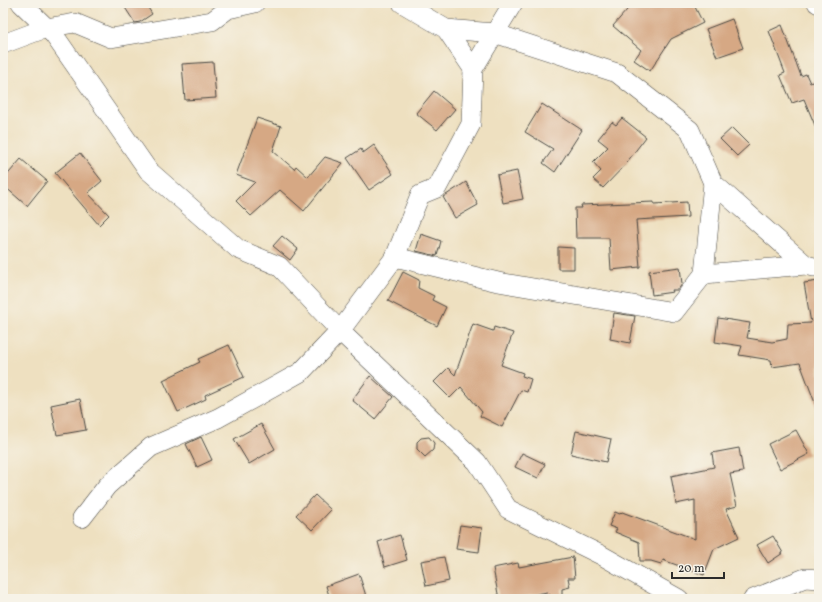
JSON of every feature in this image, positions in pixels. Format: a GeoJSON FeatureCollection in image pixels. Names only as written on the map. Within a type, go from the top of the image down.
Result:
{"type":"FeatureCollection","features":[{"type":"Feature","properties":{"kind":"street"},"geometry":{"type":"LineString","coordinates":[[21,3],[54,35],[148,170],[238,249],[278,266],[340,331],[477,462],[508,509],[601,555],[679,599]]}},
{"type":"Feature","properties":{"kind":"street"},"geometry":{"type":"LineString","coordinates":[[3,44],[46,28],[76,23],[112,38],[212,21],[228,9],[255,3]]}},
{"type":"Feature","properties":{"kind":"street"},"geometry":{"type":"LineString","coordinates":[[402,3],[446,29],[494,33],[617,73],[690,130],[713,182],[813,266]]}},
{"type":"Feature","properties":{"kind":"street"},"geometry":{"type":"LineString","coordinates":[[82,518],[106,486],[150,447],[208,423],[301,372],[340,331],[395,257],[420,195],[437,188],[471,124],[473,70],[513,3]]}},
{"type":"Feature","properties":{"kind":"street"},"geometry":{"type":"LineString","coordinates":[[446,29],[473,70]]}},
{"type":"Feature","properties":{"kind":"street"},"geometry":{"type":"LineString","coordinates":[[395,257],[498,282],[674,312],[704,274],[713,182]]}},
{"type":"Feature","properties":{"kind":"street"},"geometry":{"type":"LineString","coordinates":[[704,274],[813,266]]}},
{"type":"Feature","properties":{"kind":"street"},"geometry":{"type":"LineString","coordinates":[[753,599],[805,578],[819,579]]}},
{"type":"Feature","properties":{"kind":"building"},"geometry":{"type":"Polygon","coordinates":[[[122,3],[145,3],[152,14],[140,22],[135,23],[122,3]]]}},
{"type":"Feature","properties":{"kind":"building"},"geometry":{"type":"Polygon","coordinates":[[[633,3],[693,3],[703,23],[671,39],[650,71],[634,60],[641,50],[613,26],[633,3]]]}},
{"type":"Feature","properties":{"kind":"building"},"geometry":{"type":"Polygon","coordinates":[[[732,19],[743,48],[717,57],[706,29],[732,19]]]}},
{"type":"Feature","properties":{"kind":"building"},"geometry":{"type":"Polygon","coordinates":[[[782,25],[801,76],[806,74],[810,83],[819,79],[819,135],[804,99],[792,103],[780,75],[785,73],[769,31],[782,25]]]}},
{"type":"Feature","properties":{"kind":"building"},"geometry":{"type":"Polygon","coordinates":[[[213,62],[216,98],[185,100],[182,64],[213,62]]]}},
{"type":"Feature","properties":{"kind":"building"},"geometry":{"type":"Polygon","coordinates":[[[434,91],[455,109],[437,130],[416,113],[434,91]]]}},
{"type":"Feature","properties":{"kind":"building"},"geometry":{"type":"Polygon","coordinates":[[[542,104],[582,130],[555,172],[543,163],[553,149],[525,132],[542,104]]]}},
{"type":"Feature","properties":{"kind":"building"},"geometry":{"type":"Polygon","coordinates":[[[257,118],[281,126],[273,151],[294,169],[296,166],[308,177],[325,157],[343,163],[304,211],[280,190],[251,216],[236,201],[255,182],[236,175],[257,118]]]}},
{"type":"Feature","properties":{"kind":"building"},"geometry":{"type":"Polygon","coordinates":[[[622,118],[646,137],[628,162],[603,188],[593,179],[601,171],[593,162],[608,147],[598,139],[612,122],[616,125],[622,118]]]}},
{"type":"Feature","properties":{"kind":"building"},"geometry":{"type":"Polygon","coordinates":[[[732,128],[749,145],[737,156],[720,139],[732,128]]]}},
{"type":"Feature","properties":{"kind":"building"},"geometry":{"type":"Polygon","coordinates":[[[374,145],[393,174],[369,190],[347,158],[361,149],[363,153],[374,145]]]}},
{"type":"Feature","properties":{"kind":"building"},"geometry":{"type":"Polygon","coordinates":[[[80,153],[102,181],[88,193],[109,215],[99,225],[55,173],[80,153]]]}},
{"type":"Feature","properties":{"kind":"building"},"geometry":{"type":"Polygon","coordinates":[[[21,159],[47,181],[27,206],[3,185],[3,180],[21,159]]]}},
{"type":"Feature","properties":{"kind":"building"},"geometry":{"type":"Polygon","coordinates":[[[517,171],[523,199],[503,203],[497,175],[517,171]]]}},
{"type":"Feature","properties":{"kind":"building"},"geometry":{"type":"Polygon","coordinates":[[[466,182],[478,205],[455,218],[443,197],[466,182]]]}},
{"type":"Feature","properties":{"kind":"building"},"geometry":{"type":"Polygon","coordinates":[[[654,202],[654,204],[687,202],[688,217],[636,220],[640,267],[611,270],[609,238],[576,238],[575,208],[582,208],[581,205],[654,202]]]}},
{"type":"Feature","properties":{"kind":"building"},"geometry":{"type":"Polygon","coordinates":[[[421,234],[441,241],[437,256],[416,251],[421,234]]]}},
{"type":"Feature","properties":{"kind":"building"},"geometry":{"type":"Polygon","coordinates":[[[282,236],[298,249],[290,260],[273,246],[282,236]]]}},
{"type":"Feature","properties":{"kind":"building"},"geometry":{"type":"Polygon","coordinates":[[[558,247],[574,248],[574,269],[558,269],[558,247]]]}},
{"type":"Feature","properties":{"kind":"building"},"geometry":{"type":"Polygon","coordinates":[[[680,267],[682,284],[678,290],[652,295],[649,271],[680,267]]]}},
{"type":"Feature","properties":{"kind":"building"},"geometry":{"type":"Polygon","coordinates":[[[403,272],[419,280],[418,288],[434,296],[432,300],[446,307],[437,326],[388,301],[403,272]]]}},
{"type":"Feature","properties":{"kind":"building"},"geometry":{"type":"Polygon","coordinates":[[[819,281],[818,411],[800,363],[772,367],[771,360],[739,355],[742,346],[715,342],[718,318],[750,323],[747,338],[772,342],[787,339],[788,324],[811,323],[804,283],[819,281]]]}},
{"type":"Feature","properties":{"kind":"building"},"geometry":{"type":"Polygon","coordinates":[[[614,313],[635,316],[630,343],[610,339],[614,313]]]}},
{"type":"Feature","properties":{"kind":"building"},"geometry":{"type":"Polygon","coordinates":[[[473,324],[493,331],[494,327],[513,333],[501,365],[523,373],[522,376],[531,379],[527,392],[521,390],[502,427],[480,416],[482,412],[461,387],[450,398],[434,382],[448,368],[455,375],[473,324]]]}},
{"type":"Feature","properties":{"kind":"building"},"geometry":{"type":"Polygon","coordinates":[[[229,345],[244,377],[205,395],[206,399],[178,412],[163,380],[200,362],[198,359],[229,345]]]}},
{"type":"Feature","properties":{"kind":"building"},"geometry":{"type":"Polygon","coordinates":[[[370,376],[393,397],[375,419],[352,400],[370,376]]]}},
{"type":"Feature","properties":{"kind":"building"},"geometry":{"type":"Polygon","coordinates":[[[80,399],[86,430],[57,435],[51,405],[80,399]]]}},
{"type":"Feature","properties":{"kind":"building"},"geometry":{"type":"Polygon","coordinates":[[[261,424],[275,449],[249,464],[234,439],[261,424]]]}},
{"type":"Feature","properties":{"kind":"building"},"geometry":{"type":"Polygon","coordinates":[[[796,430],[809,454],[780,469],[768,444],[796,430]]]}},
{"type":"Feature","properties":{"kind":"building"},"geometry":{"type":"Polygon","coordinates":[[[576,431],[611,439],[606,462],[571,454],[576,431]]]}},
{"type":"Feature","properties":{"kind":"building"},"geometry":{"type":"Polygon","coordinates":[[[201,437],[212,460],[197,467],[186,444],[201,437]]]}},
{"type":"Feature","properties":{"kind":"building"},"geometry":{"type":"Polygon","coordinates":[[[429,437],[434,443],[433,450],[425,457],[417,449],[417,442],[421,438],[429,437]]]}},
{"type":"Feature","properties":{"kind":"building"},"geometry":{"type":"Polygon","coordinates":[[[739,448],[743,472],[730,474],[737,506],[726,509],[739,537],[714,549],[704,575],[663,560],[661,564],[651,561],[640,561],[639,542],[615,532],[617,529],[609,526],[615,512],[620,514],[622,512],[695,539],[695,500],[676,504],[671,476],[714,467],[712,453],[739,448]]]}},
{"type":"Feature","properties":{"kind":"building"},"geometry":{"type":"Polygon","coordinates":[[[522,453],[545,464],[538,478],[515,467],[522,453]]]}},
{"type":"Feature","properties":{"kind":"building"},"geometry":{"type":"Polygon","coordinates":[[[315,495],[331,510],[312,530],[296,515],[315,495]]]}},
{"type":"Feature","properties":{"kind":"building"},"geometry":{"type":"Polygon","coordinates":[[[460,525],[482,528],[479,552],[456,549],[460,525]]]}},
{"type":"Feature","properties":{"kind":"building"},"geometry":{"type":"Polygon","coordinates":[[[400,535],[407,560],[385,567],[378,542],[400,535]]]}},
{"type":"Feature","properties":{"kind":"building"},"geometry":{"type":"Polygon","coordinates":[[[773,536],[783,553],[768,563],[757,545],[773,536]]]}},
{"type":"Feature","properties":{"kind":"building"},"geometry":{"type":"Polygon","coordinates":[[[444,557],[449,581],[426,586],[421,561],[444,557]]]}},
{"type":"Feature","properties":{"kind":"building"},"geometry":{"type":"Polygon","coordinates":[[[573,557],[575,578],[568,578],[570,587],[562,589],[562,599],[554,599],[547,592],[513,599],[499,599],[493,568],[518,563],[519,567],[573,557]]]}},
{"type":"Feature","properties":{"kind":"building"},"geometry":{"type":"Polygon","coordinates":[[[359,574],[367,599],[330,599],[326,586],[359,574]]]}}]}
